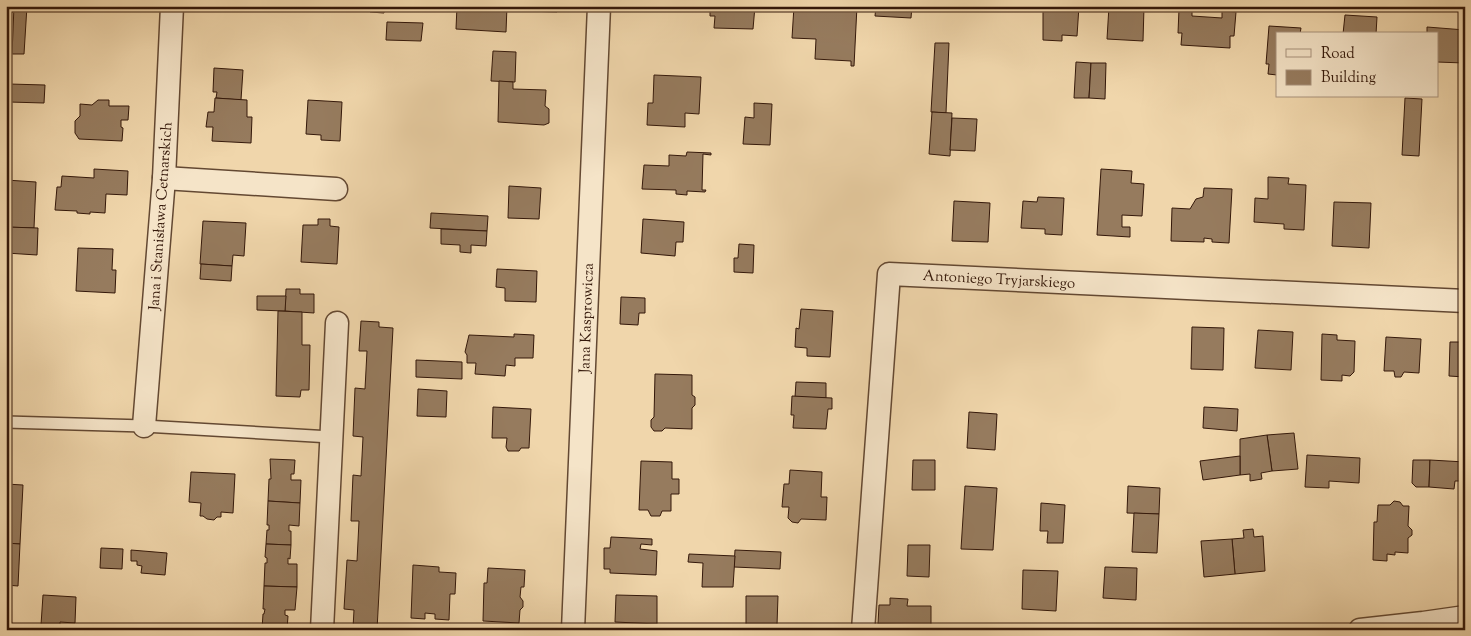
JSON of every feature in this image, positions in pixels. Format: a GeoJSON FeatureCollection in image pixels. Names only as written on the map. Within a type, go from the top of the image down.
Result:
{"type":"FeatureCollection","features":[{"type":"Feature","properties":{"kind":"street","name":"Jana i Stanisława Cetnarskich"},"geometry":{"type":"LineString","coordinates":[[144,426],[164,178],[172,6]]}},
{"type":"Feature","properties":{"kind":"street","name":"Jana Kasprowicza"},"geometry":{"type":"LineString","coordinates":[[573,630],[599,6]]}},
{"type":"Feature","properties":{"kind":"street"},"geometry":{"type":"LineString","coordinates":[[164,178],[336,189]]}},
{"type":"Feature","properties":{"kind":"street","name":"Antoniego Tryjarskiego"},"geometry":{"type":"LineString","coordinates":[[864,630],[889,274],[1465,301]]}},
{"type":"Feature","properties":{"kind":"street"},"geometry":{"type":"LineString","coordinates":[[322,630],[337,323]]}},
{"type":"Feature","properties":{"kind":"street"},"geometry":{"type":"LineString","coordinates":[[1360,630],[1465,617]]}},
{"type":"Feature","properties":{"kind":"lane"},"geometry":{"type":"LineString","coordinates":[[6,422],[144,426],[332,437]]}},
{"type":"Feature","properties":{"kind":"building"},"geometry":{"type":"Polygon","coordinates":[[[6,6],[11,6],[11,34],[6,34],[6,6]]]}},
{"type":"Feature","properties":{"kind":"building"},"geometry":{"type":"Polygon","coordinates":[[[14,6],[27,6],[24,54],[12,54],[14,6]]]}},
{"type":"Feature","properties":{"kind":"building"},"geometry":{"type":"Polygon","coordinates":[[[370,6],[385,6],[384,13],[370,12],[370,6]]]}},
{"type":"Feature","properties":{"kind":"building"},"geometry":{"type":"Polygon","coordinates":[[[457,6],[507,6],[506,32],[456,29],[457,6]]]}},
{"type":"Feature","properties":{"kind":"building"},"geometry":{"type":"Polygon","coordinates":[[[527,6],[557,6],[557,12],[527,11],[527,6]]]}},
{"type":"Feature","properties":{"kind":"building"},"geometry":{"type":"Polygon","coordinates":[[[710,6],[755,6],[753,29],[714,28],[715,16],[710,16],[710,6]]]}},
{"type":"Feature","properties":{"kind":"building"},"geometry":{"type":"Polygon","coordinates":[[[794,6],[827,6],[827,8],[855,10],[855,6],[857,6],[854,66],[851,66],[851,61],[815,59],[816,39],[792,38],[794,6]]]}},
{"type":"Feature","properties":{"kind":"building"},"geometry":{"type":"Polygon","coordinates":[[[876,6],[912,6],[911,18],[875,16],[876,6]]]}},
{"type":"Feature","properties":{"kind":"building"},"geometry":{"type":"Polygon","coordinates":[[[1043,6],[1079,6],[1077,36],[1062,35],[1062,41],[1043,40],[1043,6]]]}},
{"type":"Feature","properties":{"kind":"building"},"geometry":{"type":"Polygon","coordinates":[[[1109,6],[1144,7],[1143,41],[1107,39],[1109,6]]]}},
{"type":"Feature","properties":{"kind":"building"},"geometry":{"type":"Polygon","coordinates":[[[1179,9],[1192,10],[1192,16],[1222,18],[1222,11],[1236,12],[1234,36],[1230,36],[1230,48],[1181,45],[1182,33],[1178,33],[1179,9]]]}},
{"type":"Feature","properties":{"kind":"building"},"geometry":{"type":"Polygon","coordinates":[[[1345,15],[1377,17],[1376,32],[1343,32],[1345,15]]]}},
{"type":"Feature","properties":{"kind":"building"},"geometry":{"type":"Polygon","coordinates":[[[387,22],[423,23],[421,41],[386,40],[387,22]]]}},
{"type":"Feature","properties":{"kind":"building"},"geometry":{"type":"Polygon","coordinates":[[[1269,26],[1301,28],[1300,32],[1276,32],[1276,75],[1268,74],[1269,64],[1266,64],[1269,26]]]}},
{"type":"Feature","properties":{"kind":"building"},"geometry":{"type":"Polygon","coordinates":[[[1427,27],[1465,30],[1464,63],[1438,62],[1438,32],[1427,32],[1427,27]]]}},
{"type":"Feature","properties":{"kind":"building"},"geometry":{"type":"Polygon","coordinates":[[[935,43],[949,43],[946,113],[931,112],[935,43]]]}},
{"type":"Feature","properties":{"kind":"building"},"geometry":{"type":"Polygon","coordinates":[[[493,51],[516,52],[515,82],[491,81],[493,51]]]}},
{"type":"Feature","properties":{"kind":"building"},"geometry":{"type":"Polygon","coordinates":[[[1076,62],[1091,63],[1089,98],[1074,98],[1076,62]]]}},
{"type":"Feature","properties":{"kind":"building"},"geometry":{"type":"Polygon","coordinates":[[[1091,63],[1106,63],[1105,99],[1089,98],[1091,63]]]}},
{"type":"Feature","properties":{"kind":"building"},"geometry":{"type":"Polygon","coordinates":[[[214,68],[243,70],[241,100],[216,98],[217,92],[213,92],[214,68]]]}},
{"type":"Feature","properties":{"kind":"building"},"geometry":{"type":"Polygon","coordinates":[[[654,75],[701,77],[699,114],[685,113],[685,127],[647,125],[648,103],[653,103],[654,75]]]}},
{"type":"Feature","properties":{"kind":"building"},"geometry":{"type":"Polygon","coordinates":[[[499,81],[513,82],[513,89],[546,90],[545,106],[549,109],[549,123],[544,125],[498,122],[499,81]]]}},
{"type":"Feature","properties":{"kind":"building"},"geometry":{"type":"Polygon","coordinates":[[[9,84],[45,85],[44,103],[9,102],[9,84]]]}},
{"type":"Feature","properties":{"kind":"building"},"geometry":{"type":"Polygon","coordinates":[[[215,98],[247,100],[247,117],[252,117],[251,143],[212,141],[213,127],[206,127],[208,112],[214,112],[215,98]]]}},
{"type":"Feature","properties":{"kind":"building"},"geometry":{"type":"Polygon","coordinates":[[[1405,98],[1422,99],[1419,156],[1402,155],[1405,98]]]}},
{"type":"Feature","properties":{"kind":"building"},"geometry":{"type":"Polygon","coordinates":[[[98,100],[109,100],[109,106],[129,106],[128,120],[121,120],[121,127],[123,128],[122,141],[79,139],[75,133],[75,121],[80,116],[80,104],[92,105],[98,100]]]}},
{"type":"Feature","properties":{"kind":"building"},"geometry":{"type":"Polygon","coordinates":[[[308,100],[342,102],[340,141],[321,140],[321,135],[306,134],[308,100]]]}},
{"type":"Feature","properties":{"kind":"building"},"geometry":{"type":"Polygon","coordinates":[[[754,103],[772,104],[770,145],[743,144],[745,117],[754,118],[754,103]]]}},
{"type":"Feature","properties":{"kind":"building"},"geometry":{"type":"Polygon","coordinates":[[[932,112],[952,113],[950,156],[929,154],[932,112]]]}},
{"type":"Feature","properties":{"kind":"building"},"geometry":{"type":"Polygon","coordinates":[[[952,118],[977,119],[975,151],[950,150],[952,118]]]}},
{"type":"Feature","properties":{"kind":"building"},"geometry":{"type":"Polygon","coordinates":[[[687,152],[711,153],[711,155],[703,154],[702,190],[706,190],[705,192],[687,191],[687,195],[676,194],[676,190],[642,189],[644,165],[669,166],[669,155],[686,156],[687,152]]]}},
{"type":"Feature","properties":{"kind":"building"},"geometry":{"type":"Polygon","coordinates":[[[94,169],[128,171],[127,195],[106,194],[105,213],[90,212],[90,214],[77,213],[77,211],[55,210],[57,187],[61,187],[62,176],[94,178],[94,169]]]}},
{"type":"Feature","properties":{"kind":"building"},"geometry":{"type":"Polygon","coordinates":[[[1101,169],[1132,171],[1131,183],[1144,184],[1142,216],[1122,215],[1122,227],[1130,227],[1130,237],[1097,235],[1101,169]]]}},
{"type":"Feature","properties":{"kind":"building"},"geometry":{"type":"Polygon","coordinates":[[[1268,177],[1289,178],[1288,184],[1306,185],[1304,230],[1284,229],[1284,224],[1254,222],[1255,198],[1268,199],[1268,177]]]}},
{"type":"Feature","properties":{"kind":"building"},"geometry":{"type":"Polygon","coordinates":[[[6,180],[36,182],[34,228],[6,227],[6,180]]]}},
{"type":"Feature","properties":{"kind":"building"},"geometry":{"type":"Polygon","coordinates":[[[509,186],[541,188],[539,219],[508,218],[509,186]]]}},
{"type":"Feature","properties":{"kind":"building"},"geometry":{"type":"Polygon","coordinates":[[[1204,188],[1232,189],[1229,243],[1212,242],[1212,239],[1204,238],[1204,242],[1171,241],[1172,208],[1190,209],[1196,199],[1203,197],[1204,188]]]}},
{"type":"Feature","properties":{"kind":"building"},"geometry":{"type":"Polygon","coordinates":[[[1038,197],[1064,198],[1062,235],[1045,234],[1045,229],[1021,228],[1023,201],[1037,202],[1038,197]]]}},
{"type":"Feature","properties":{"kind":"building"},"geometry":{"type":"Polygon","coordinates":[[[954,201],[990,203],[988,242],[952,241],[954,201]]]}},
{"type":"Feature","properties":{"kind":"building"},"geometry":{"type":"Polygon","coordinates":[[[1334,202],[1371,203],[1369,248],[1332,246],[1334,202]]]}},
{"type":"Feature","properties":{"kind":"building"},"geometry":{"type":"Polygon","coordinates":[[[431,213],[488,216],[487,231],[430,228],[431,213]]]}},
{"type":"Feature","properties":{"kind":"building"},"geometry":{"type":"Polygon","coordinates":[[[318,219],[330,219],[330,226],[339,227],[337,264],[301,262],[303,225],[318,225],[318,219]]]}},
{"type":"Feature","properties":{"kind":"building"},"geometry":{"type":"Polygon","coordinates":[[[643,219],[684,222],[683,242],[676,242],[675,256],[641,253],[643,219]]]}},
{"type":"Feature","properties":{"kind":"building"},"geometry":{"type":"Polygon","coordinates":[[[203,221],[246,223],[244,256],[233,255],[232,266],[200,264],[203,221]]]}},
{"type":"Feature","properties":{"kind":"building"},"geometry":{"type":"Polygon","coordinates":[[[6,227],[38,228],[37,255],[6,253],[6,227]]]}},
{"type":"Feature","properties":{"kind":"building"},"geometry":{"type":"Polygon","coordinates":[[[441,229],[487,231],[486,246],[471,245],[471,253],[460,252],[460,245],[441,244],[441,229]]]}},
{"type":"Feature","properties":{"kind":"building"},"geometry":{"type":"Polygon","coordinates":[[[739,244],[754,245],[753,273],[734,272],[734,258],[738,258],[739,244]]]}},
{"type":"Feature","properties":{"kind":"building"},"geometry":{"type":"Polygon","coordinates":[[[78,248],[113,249],[112,270],[116,270],[115,293],[76,291],[78,248]]]}},
{"type":"Feature","properties":{"kind":"building"},"geometry":{"type":"Polygon","coordinates":[[[201,264],[232,266],[231,281],[200,279],[201,264]]]}},
{"type":"Feature","properties":{"kind":"building"},"geometry":{"type":"Polygon","coordinates":[[[497,269],[537,271],[536,302],[505,301],[505,288],[496,287],[497,269]]]}},
{"type":"Feature","properties":{"kind":"building"},"geometry":{"type":"Polygon","coordinates":[[[286,289],[300,289],[300,294],[314,294],[314,313],[285,311],[286,289]]]}},
{"type":"Feature","properties":{"kind":"building"},"geometry":{"type":"Polygon","coordinates":[[[257,296],[286,296],[285,311],[257,310],[257,296]]]}},
{"type":"Feature","properties":{"kind":"building"},"geometry":{"type":"Polygon","coordinates":[[[621,297],[645,298],[645,313],[639,313],[638,325],[620,324],[621,297]]]}},
{"type":"Feature","properties":{"kind":"building"},"geometry":{"type":"Polygon","coordinates":[[[801,309],[833,311],[830,357],[807,356],[807,348],[795,347],[796,328],[799,329],[801,309]]]}},
{"type":"Feature","properties":{"kind":"building"},"geometry":{"type":"Polygon","coordinates":[[[278,311],[302,312],[302,345],[310,345],[309,390],[301,390],[300,397],[276,396],[278,311]]]}},
{"type":"Feature","properties":{"kind":"building"},"geometry":{"type":"Polygon","coordinates":[[[361,321],[379,322],[379,327],[393,328],[377,630],[353,628],[354,610],[344,609],[347,560],[357,561],[359,521],[351,521],[353,475],[361,476],[363,437],[353,436],[355,388],[365,389],[367,351],[359,351],[361,321]]]}},
{"type":"Feature","properties":{"kind":"building"},"geometry":{"type":"Polygon","coordinates":[[[1192,327],[1224,328],[1223,370],[1191,369],[1192,327]]]}},
{"type":"Feature","properties":{"kind":"building"},"geometry":{"type":"Polygon","coordinates":[[[1258,330],[1293,332],[1291,370],[1255,368],[1258,330]]]}},
{"type":"Feature","properties":{"kind":"building"},"geometry":{"type":"Polygon","coordinates":[[[514,334],[534,335],[533,358],[515,358],[515,366],[506,365],[505,376],[475,374],[476,363],[467,363],[465,352],[469,335],[514,337],[514,334]]]}},
{"type":"Feature","properties":{"kind":"building"},"geometry":{"type":"Polygon","coordinates":[[[1322,334],[1337,335],[1337,340],[1355,341],[1354,372],[1350,376],[1342,375],[1342,381],[1321,380],[1322,334]]]}},
{"type":"Feature","properties":{"kind":"building"},"geometry":{"type":"Polygon","coordinates":[[[1386,337],[1421,339],[1419,373],[1404,372],[1401,377],[1395,377],[1394,371],[1384,371],[1386,337]]]}},
{"type":"Feature","properties":{"kind":"building"},"geometry":{"type":"Polygon","coordinates":[[[1450,342],[1465,342],[1465,377],[1449,376],[1450,342]]]}},
{"type":"Feature","properties":{"kind":"building"},"geometry":{"type":"Polygon","coordinates":[[[416,360],[462,362],[462,379],[416,377],[416,360]]]}},
{"type":"Feature","properties":{"kind":"building"},"geometry":{"type":"Polygon","coordinates":[[[655,374],[692,375],[692,395],[695,397],[695,405],[692,408],[692,429],[665,428],[662,431],[654,431],[651,427],[651,420],[654,417],[655,374]]]}},
{"type":"Feature","properties":{"kind":"building"},"geometry":{"type":"Polygon","coordinates":[[[796,382],[826,383],[826,398],[795,397],[796,382]]]}},
{"type":"Feature","properties":{"kind":"building"},"geometry":{"type":"Polygon","coordinates":[[[418,389],[447,391],[446,417],[417,416],[418,389]]]}},
{"type":"Feature","properties":{"kind":"building"},"geometry":{"type":"Polygon","coordinates":[[[792,396],[832,398],[832,409],[828,409],[826,429],[793,428],[794,415],[791,415],[792,396]]]}},
{"type":"Feature","properties":{"kind":"building"},"geometry":{"type":"Polygon","coordinates":[[[493,407],[531,409],[529,448],[521,448],[519,451],[508,451],[506,447],[507,438],[492,438],[493,407]]]}},
{"type":"Feature","properties":{"kind":"building"},"geometry":{"type":"Polygon","coordinates":[[[1204,407],[1238,409],[1237,431],[1203,428],[1204,407]]]}},
{"type":"Feature","properties":{"kind":"building"},"geometry":{"type":"Polygon","coordinates":[[[969,412],[997,414],[995,450],[967,448],[969,412]]]}},
{"type":"Feature","properties":{"kind":"building"},"geometry":{"type":"Polygon","coordinates":[[[1294,433],[1298,469],[1272,471],[1267,435],[1294,433]]]}},
{"type":"Feature","properties":{"kind":"building"},"geometry":{"type":"Polygon","coordinates":[[[1267,435],[1272,471],[1261,473],[1262,479],[1250,481],[1250,474],[1240,475],[1240,439],[1267,435]]]}},
{"type":"Feature","properties":{"kind":"building"},"geometry":{"type":"Polygon","coordinates":[[[1307,455],[1360,458],[1359,483],[1329,481],[1329,488],[1305,487],[1307,455]]]}},
{"type":"Feature","properties":{"kind":"building"},"geometry":{"type":"Polygon","coordinates":[[[1240,456],[1240,475],[1203,480],[1200,461],[1240,456]]]}},
{"type":"Feature","properties":{"kind":"building"},"geometry":{"type":"Polygon","coordinates":[[[270,459],[295,460],[294,474],[291,474],[291,480],[301,480],[300,503],[268,501],[269,479],[271,479],[270,459]]]}},
{"type":"Feature","properties":{"kind":"building"},"geometry":{"type":"Polygon","coordinates":[[[913,460],[935,460],[935,490],[912,490],[913,460]]]}},
{"type":"Feature","properties":{"kind":"building"},"geometry":{"type":"Polygon","coordinates":[[[1413,460],[1430,460],[1429,487],[1416,487],[1412,483],[1413,460]]]}},
{"type":"Feature","properties":{"kind":"building"},"geometry":{"type":"Polygon","coordinates":[[[1430,460],[1465,462],[1465,481],[1455,481],[1454,489],[1429,487],[1430,460]]]}},
{"type":"Feature","properties":{"kind":"building"},"geometry":{"type":"Polygon","coordinates":[[[641,461],[672,462],[672,479],[679,479],[679,494],[671,494],[671,511],[662,511],[660,516],[651,516],[648,510],[639,510],[641,461]]]}},
{"type":"Feature","properties":{"kind":"building"},"geometry":{"type":"Polygon","coordinates":[[[790,470],[822,472],[821,497],[827,497],[826,520],[801,519],[798,523],[792,522],[788,518],[789,507],[782,507],[784,484],[789,484],[790,470]]]}},
{"type":"Feature","properties":{"kind":"building"},"geometry":{"type":"Polygon","coordinates":[[[191,472],[235,474],[233,513],[221,512],[221,517],[217,517],[214,520],[200,516],[201,503],[189,502],[191,472]]]}},
{"type":"Feature","properties":{"kind":"building"},"geometry":{"type":"Polygon","coordinates":[[[6,484],[23,485],[20,544],[6,543],[6,484]]]}},
{"type":"Feature","properties":{"kind":"building"},"geometry":{"type":"Polygon","coordinates":[[[965,486],[997,488],[993,550],[961,549],[965,486]]]}},
{"type":"Feature","properties":{"kind":"building"},"geometry":{"type":"Polygon","coordinates":[[[1128,486],[1160,488],[1159,514],[1127,513],[1128,486]]]}},
{"type":"Feature","properties":{"kind":"building"},"geometry":{"type":"Polygon","coordinates":[[[268,501],[300,503],[299,526],[289,525],[291,545],[266,544],[267,530],[269,530],[269,525],[267,525],[268,501]]]}},
{"type":"Feature","properties":{"kind":"building"},"geometry":{"type":"Polygon","coordinates":[[[1394,501],[1400,502],[1403,506],[1409,506],[1408,526],[1412,530],[1412,535],[1408,538],[1408,553],[1395,552],[1395,555],[1387,554],[1387,561],[1373,560],[1374,522],[1377,522],[1378,505],[1390,505],[1394,501]]]}},
{"type":"Feature","properties":{"kind":"building"},"geometry":{"type":"Polygon","coordinates":[[[1041,503],[1065,505],[1063,543],[1047,543],[1048,531],[1040,531],[1041,503]]]}},
{"type":"Feature","properties":{"kind":"building"},"geometry":{"type":"Polygon","coordinates":[[[1134,513],[1159,514],[1157,553],[1132,552],[1134,513]]]}},
{"type":"Feature","properties":{"kind":"building"},"geometry":{"type":"Polygon","coordinates":[[[1253,529],[1254,537],[1263,536],[1265,571],[1235,574],[1232,539],[1244,538],[1243,530],[1253,529]]]}},
{"type":"Feature","properties":{"kind":"building"},"geometry":{"type":"Polygon","coordinates":[[[611,537],[652,539],[652,545],[641,544],[640,549],[657,551],[656,575],[610,573],[610,569],[604,569],[604,548],[610,548],[611,537]]]}},
{"type":"Feature","properties":{"kind":"building"},"geometry":{"type":"Polygon","coordinates":[[[1232,539],[1235,574],[1204,577],[1201,541],[1232,539]]]}},
{"type":"Feature","properties":{"kind":"building"},"geometry":{"type":"Polygon","coordinates":[[[6,543],[20,544],[18,586],[6,585],[6,543]]]}},
{"type":"Feature","properties":{"kind":"building"},"geometry":{"type":"Polygon","coordinates":[[[266,544],[291,545],[288,564],[297,564],[297,587],[264,586],[265,563],[267,563],[267,558],[265,557],[266,544]]]}},
{"type":"Feature","properties":{"kind":"building"},"geometry":{"type":"Polygon","coordinates":[[[908,545],[930,545],[929,577],[907,576],[908,545]]]}},
{"type":"Feature","properties":{"kind":"building"},"geometry":{"type":"Polygon","coordinates":[[[101,548],[123,549],[122,569],[100,568],[101,548]]]}},
{"type":"Feature","properties":{"kind":"building"},"geometry":{"type":"Polygon","coordinates":[[[131,550],[167,553],[165,575],[141,573],[142,566],[137,565],[137,561],[131,561],[131,550]]]}},
{"type":"Feature","properties":{"kind":"building"},"geometry":{"type":"Polygon","coordinates":[[[735,550],[781,552],[780,569],[734,567],[735,550]]]}},
{"type":"Feature","properties":{"kind":"building"},"geometry":{"type":"Polygon","coordinates":[[[689,554],[735,556],[733,587],[702,587],[703,563],[688,562],[689,554]]]}},
{"type":"Feature","properties":{"kind":"building"},"geometry":{"type":"Polygon","coordinates":[[[413,565],[439,567],[439,572],[456,573],[455,594],[450,594],[449,620],[435,619],[435,614],[425,613],[425,619],[411,618],[413,565]]]}},
{"type":"Feature","properties":{"kind":"building"},"geometry":{"type":"Polygon","coordinates":[[[1105,567],[1137,568],[1136,600],[1103,598],[1105,567]]]}},
{"type":"Feature","properties":{"kind":"building"},"geometry":{"type":"Polygon","coordinates":[[[488,568],[525,570],[524,587],[521,587],[520,597],[523,601],[523,607],[520,610],[519,623],[483,621],[484,583],[487,583],[488,568]]]}},
{"type":"Feature","properties":{"kind":"building"},"geometry":{"type":"Polygon","coordinates":[[[1023,570],[1058,571],[1056,611],[1022,609],[1023,570]]]}},
{"type":"Feature","properties":{"kind":"building"},"geometry":{"type":"Polygon","coordinates":[[[264,586],[297,587],[295,610],[285,610],[285,615],[288,616],[287,630],[262,629],[265,609],[263,609],[264,586]]]}},
{"type":"Feature","properties":{"kind":"building"},"geometry":{"type":"Polygon","coordinates":[[[43,595],[76,597],[75,623],[60,622],[60,626],[41,625],[43,595]]]}},
{"type":"Feature","properties":{"kind":"building"},"geometry":{"type":"Polygon","coordinates":[[[616,595],[657,596],[657,624],[615,622],[616,595]]]}},
{"type":"Feature","properties":{"kind":"building"},"geometry":{"type":"Polygon","coordinates":[[[746,596],[778,596],[777,625],[746,625],[746,596]]]}},
{"type":"Feature","properties":{"kind":"building"},"geometry":{"type":"Polygon","coordinates":[[[890,598],[908,599],[907,606],[931,606],[931,625],[878,624],[879,605],[890,605],[890,598]]]}}]}
